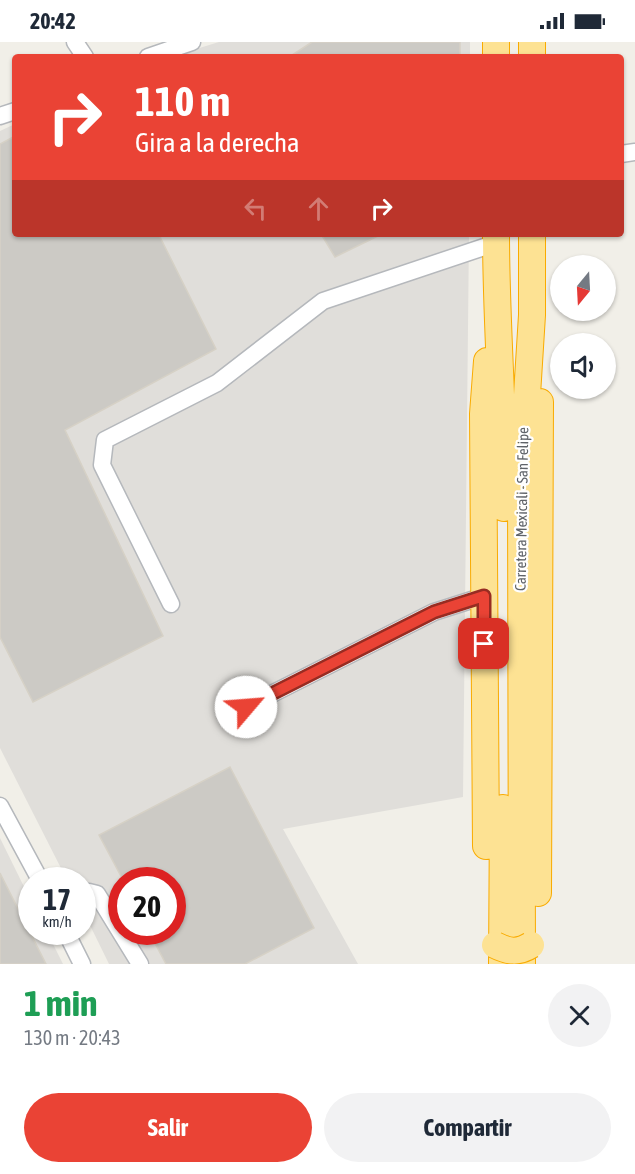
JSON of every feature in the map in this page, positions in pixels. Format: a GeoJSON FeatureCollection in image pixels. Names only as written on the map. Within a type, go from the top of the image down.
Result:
{"type":"FeatureCollection","features":[{"type":"Feature","properties":{"kind":"highway","name":"Carretera Mexicali - San Felipe"},"geometry":{"type":"LineString","coordinates":[[532,237],[531,315],[520,490],[533,951]]}},
{"type":"Feature","properties":{"kind":"highway","name":"Carretera Mexicali - San Felipe"},"geometry":{"type":"LineString","coordinates":[[492,951],[504,491],[496,304],[496,238]]}},
{"type":"Feature","properties":{"kind":"highway"},"geometry":{"type":"LineString","coordinates":[[496,304],[483,395],[484,596],[492,951],[533,951],[541,417],[540,380],[531,315]]}},
{"type":"Feature","properties":{"kind":"lane"},"geometry":{"type":"LineString","coordinates":[[157,54],[192,42]]}},
{"type":"Feature","properties":{"kind":"lane"},"geometry":{"type":"LineString","coordinates":[[171,604],[102,465],[105,440],[217,383],[323,301],[496,238]]}},
{"type":"Feature","properties":{"kind":"lane"},"geometry":{"type":"LineString","coordinates":[[246,707],[434,612],[484,596]]}},
{"type":"Feature","properties":{"kind":"lane"},"geometry":{"type":"LineString","coordinates":[[2,816],[32,867]]}},
{"type":"Feature","properties":{"kind":"lane"},"geometry":{"type":"LineString","coordinates":[[96,894],[140,964]]}},
{"type":"Feature","properties":{"kind":"lane"},"geometry":{"type":"LineString","coordinates":[[72,945],[82,964]]}},
{"type":"Feature","properties":{"kind":"shaded area"},"geometry":{"type":"Polygon","coordinates":[[[219,42],[470,42],[470,54],[180,54],[219,42]]]}},
{"type":"Feature","properties":{"kind":"shaded area"},"geometry":{"type":"Polygon","coordinates":[[[12,125],[12,237],[469,237],[463,797],[283,829],[358,964],[109,964],[96,938],[96,867],[60,867],[0,748],[0,131],[12,125]]]}},
{"type":"Feature","properties":{"kind":"shaded area"},"geometry":{"type":"Polygon","coordinates":[[[0,838],[18,875],[18,945],[54,945],[63,964],[0,964],[0,838]]]}},
{"type":"Feature","properties":{"kind":"building"},"geometry":{"type":"Polygon","coordinates":[[[312,42],[460,42],[460,54],[294,54],[312,42]]]}},
{"type":"Feature","properties":{"kind":"building"},"geometry":{"type":"Polygon","coordinates":[[[12,138],[12,237],[160,237],[216,349],[65,430],[163,636],[33,702],[0,637],[0,144],[12,138]]]}},
{"type":"Feature","properties":{"kind":"building"},"geometry":{"type":"Polygon","coordinates":[[[323,237],[376,237],[335,257],[323,237]]]}},
{"type":"Feature","properties":{"kind":"building"},"geometry":{"type":"Polygon","coordinates":[[[230,767],[314,928],[245,964],[166,964],[156,945],[186,945],[186,867],[116,867],[99,835],[230,767]]]}},
{"type":"Feature","properties":{"kind":"building"},"geometry":{"type":"Polygon","coordinates":[[[0,873],[18,909],[18,945],[36,945],[46,964],[0,964],[0,873]]]}},
{"type":"Feature","properties":{"kind":"route"},"geometry":{"type":"LineString","coordinates":[[246,707],[434,612],[484,596],[484,644]]}}]}
